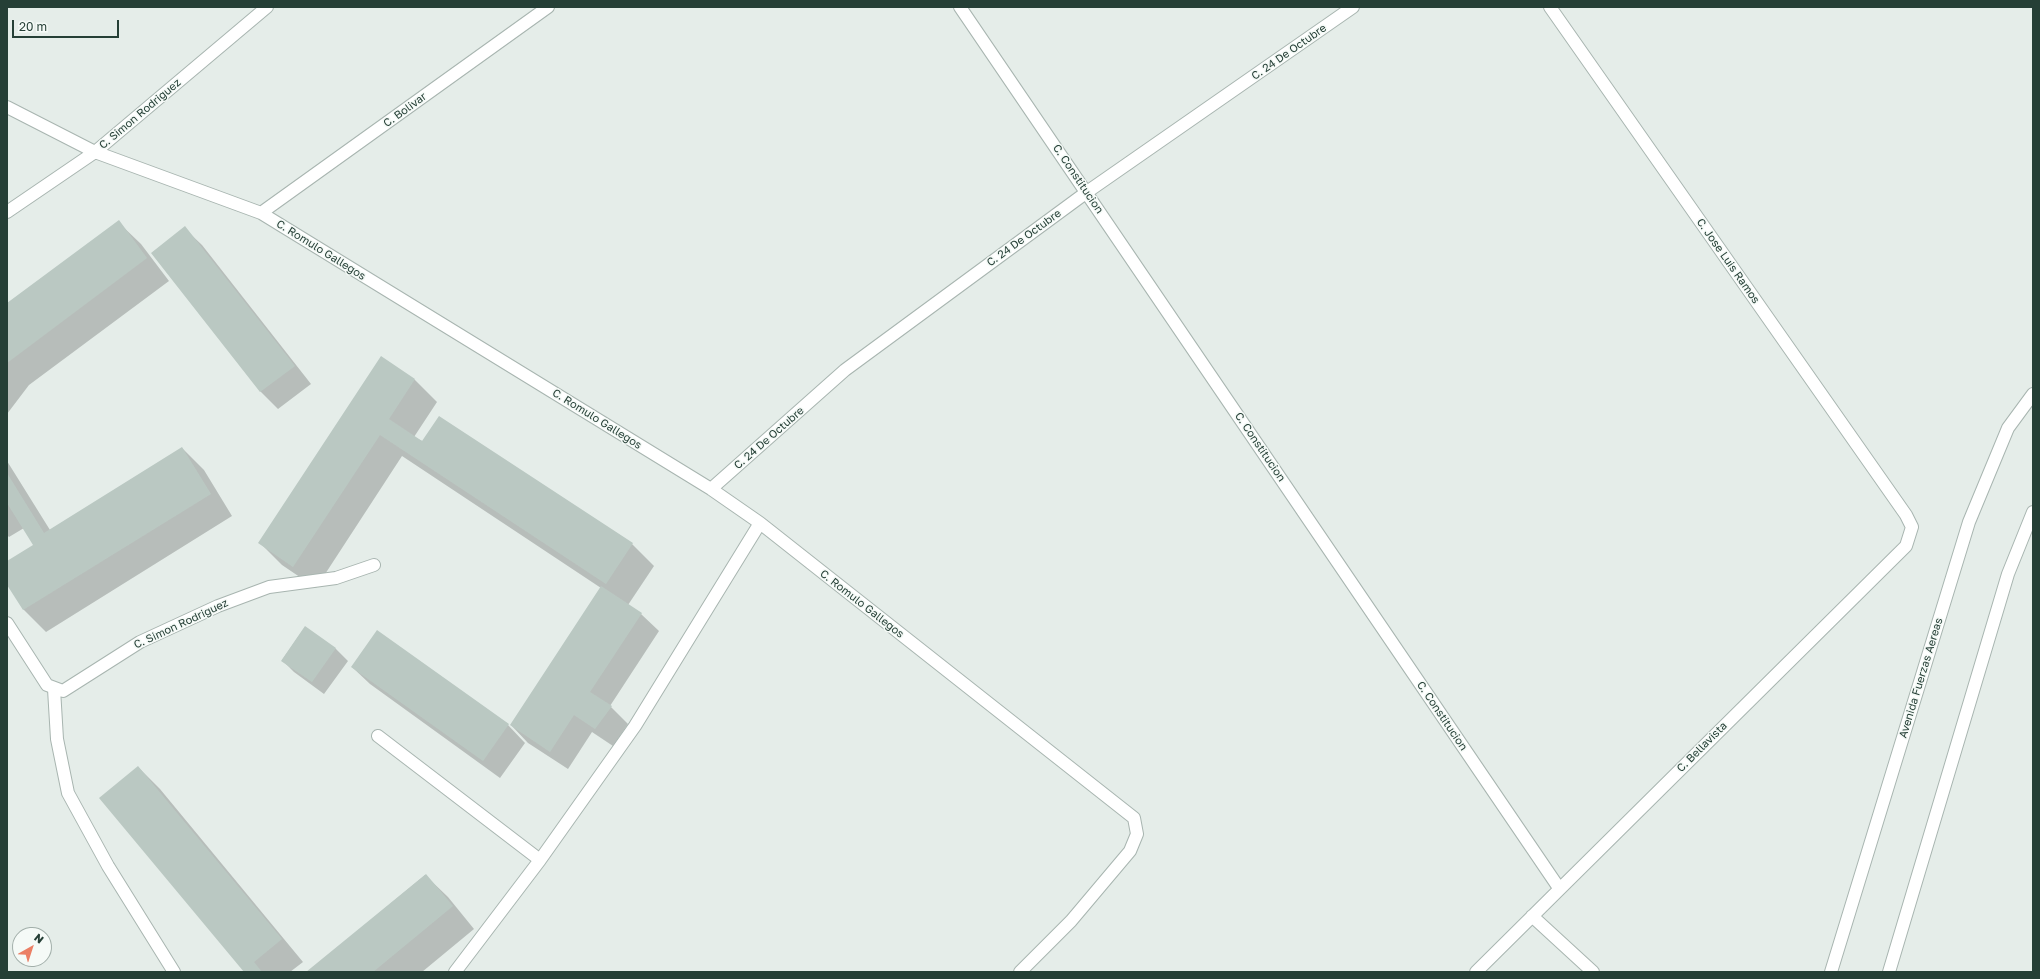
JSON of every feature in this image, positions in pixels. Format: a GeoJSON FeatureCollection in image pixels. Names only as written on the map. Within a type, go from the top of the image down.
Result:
{"type":"FeatureCollection","features":[{"type":"Feature","properties":{"kind":"street","name":"C. Simon Rodriguez"},"geometry":{"type":"LineString","coordinates":[[7,212],[95,152],[267,7]]}},
{"type":"Feature","properties":{"kind":"street","name":"C. Bolivar"},"geometry":{"type":"LineString","coordinates":[[261,213],[548,7]]}},
{"type":"Feature","properties":{"kind":"street","name":"C. Constitucion"},"geometry":{"type":"LineString","coordinates":[[960,7],[1559,888]]}},
{"type":"Feature","properties":{"kind":"street","name":"C. 24 De Octubre"},"geometry":{"type":"LineString","coordinates":[[710,489],[845,370],[1087,192],[1353,7]]}},
{"type":"Feature","properties":{"kind":"street","name":"C. Jose Luis Ramos"},"geometry":{"type":"LineString","coordinates":[[1550,7],[1906,515]]}},
{"type":"Feature","properties":{"kind":"street","name":"C. Romulo Gallegos"},"geometry":{"type":"LineString","coordinates":[[7,108],[95,152],[261,213],[710,489],[760,523],[1134,818],[1138,834],[1130,851],[1071,921],[1020,972]]}},
{"type":"Feature","properties":{"kind":"street","name":"Avenida Fuerzas Aereas"},"geometry":{"type":"LineString","coordinates":[[1831,972],[1969,522],[2008,428],[2033,394]]}},
{"type":"Feature","properties":{"kind":"street"},"geometry":{"type":"LineString","coordinates":[[1889,972],[2008,574],[2033,512]]}},
{"type":"Feature","properties":{"kind":"street","name":"C. Bellavista"},"geometry":{"type":"LineString","coordinates":[[1476,972],[1559,888],[1906,546],[1912,527],[1906,515]]}},
{"type":"Feature","properties":{"kind":"street"},"geometry":{"type":"LineString","coordinates":[[455,972],[540,860],[635,726],[760,523]]}},
{"type":"Feature","properties":{"kind":"street","name":"C. Simon Rodriguez"},"geometry":{"type":"LineString","coordinates":[[54,689],[63,691],[140,642],[218,606],[269,587],[336,578],[374,565]]}},
{"type":"Feature","properties":{"kind":"street"},"geometry":{"type":"LineString","coordinates":[[7,623],[47,685],[54,689],[57,739],[68,793],[108,866],[174,972]]}},
{"type":"Feature","properties":{"kind":"street"},"geometry":{"type":"LineString","coordinates":[[378,736],[540,860]]}},
{"type":"Feature","properties":{"kind":"street"},"geometry":{"type":"LineString","coordinates":[[1532,916],[1592,972]]}},
{"type":"Feature","properties":{"kind":"building"},"geometry":{"type":"Polygon","coordinates":[[[119,220],[147,258],[7,363],[7,303],[119,220]]]}},
{"type":"Feature","properties":{"kind":"building"},"geometry":{"type":"Polygon","coordinates":[[[185,226],[295,366],[260,392],[151,253],[185,226]]]}},
{"type":"Feature","properties":{"kind":"building"},"geometry":{"type":"Polygon","coordinates":[[[381,356],[415,379],[389,419],[422,441],[439,416],[633,543],[606,584],[380,435],[293,567],[258,543],[381,356]]]}},
{"type":"Feature","properties":{"kind":"building"},"geometry":{"type":"Polygon","coordinates":[[[182,447],[211,494],[23,610],[7,585],[7,561],[33,545],[7,503],[7,473],[44,533],[182,447]]]}},
{"type":"Feature","properties":{"kind":"building"},"geometry":{"type":"Polygon","coordinates":[[[601,586],[642,613],[590,692],[612,706],[595,729],[574,715],[550,752],[510,725],[601,586]]]}},
{"type":"Feature","properties":{"kind":"building"},"geometry":{"type":"Polygon","coordinates":[[[305,626],[336,648],[312,682],[281,661],[305,626]]]}},
{"type":"Feature","properties":{"kind":"building"},"geometry":{"type":"Polygon","coordinates":[[[377,630],[509,724],[483,761],[351,667],[377,630]]]}},
{"type":"Feature","properties":{"kind":"building"},"geometry":{"type":"Polygon","coordinates":[[[138,766],[282,939],[254,962],[262,972],[244,972],[99,798],[138,766]]]}},
{"type":"Feature","properties":{"kind":"building"},"geometry":{"type":"Polygon","coordinates":[[[426,874],[453,906],[373,972],[306,972],[426,874]]]}}]}
